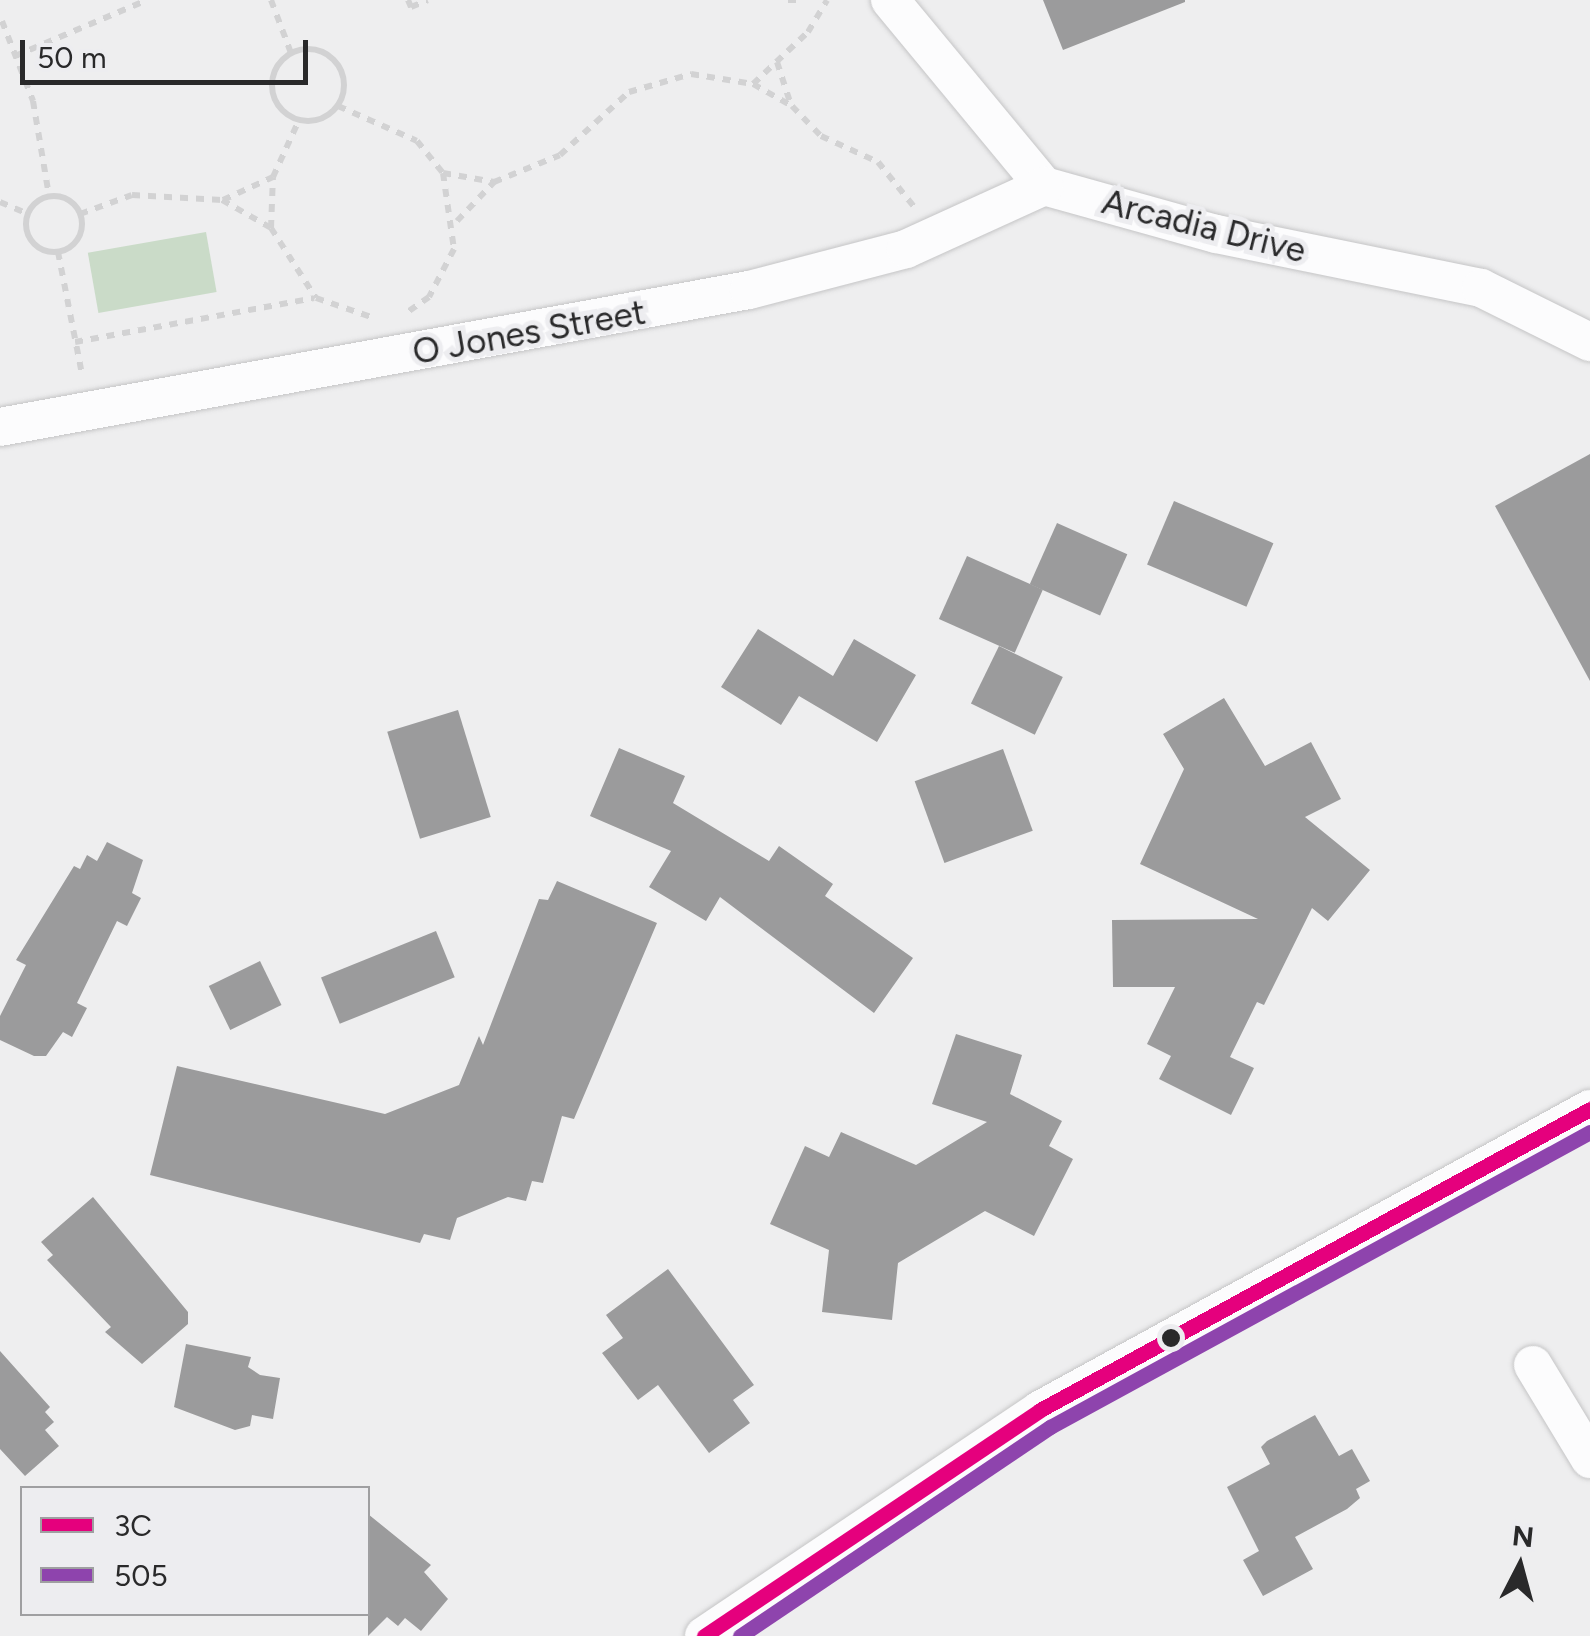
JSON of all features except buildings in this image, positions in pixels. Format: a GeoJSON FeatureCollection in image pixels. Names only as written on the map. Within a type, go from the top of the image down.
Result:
{"type":"FeatureCollection","features":[{"type":"Feature","properties":{"kind":"street"},"geometry":{"type":"LineString","coordinates":[[890,0],[1044,186]]}},
{"type":"Feature","properties":{"kind":"street","name":"O Jones Street"},"geometry":{"type":"LineString","coordinates":[[0,427],[594,322],[850,266],[927,239],[1044,186]]}},
{"type":"Feature","properties":{"kind":"street","name":"Arcadia Drive"},"geometry":{"type":"LineString","coordinates":[[1044,186],[1216,234],[1481,288],[1590,342]]}},
{"type":"Feature","properties":{"kind":"street"},"geometry":{"type":"LineString","coordinates":[[704,1636],[1040,1410],[1590,1110]]}},
{"type":"Feature","properties":{"kind":"street"},"geometry":{"type":"LineString","coordinates":[[1532,1365],[1590,1459]]}},
{"type":"Feature","properties":{"kind":"path"},"geometry":{"type":"LineString","coordinates":[[16,56],[147,0]]}},
{"type":"Feature","properties":{"kind":"path"},"geometry":{"type":"LineString","coordinates":[[271,0],[291,53]]}},
{"type":"Feature","properties":{"kind":"path"},"geometry":{"type":"LineString","coordinates":[[408,0],[411,7],[428,0]]}},
{"type":"Feature","properties":{"kind":"path"},"geometry":{"type":"LineString","coordinates":[[788,0],[797,0]]}},
{"type":"Feature","properties":{"kind":"path"},"geometry":{"type":"LineString","coordinates":[[753,84],[827,0]]}},
{"type":"Feature","properties":{"kind":"path"},"geometry":{"type":"LineString","coordinates":[[2,21],[33,101],[49,196]]}},
{"type":"Feature","properties":{"kind":"path"},"geometry":{"type":"LineString","coordinates":[[300,120],[272,90],[279,62],[291,53],[306,49],[333,58],[344,83],[338,106]]}},
{"type":"Feature","properties":{"kind":"path"},"geometry":{"type":"LineString","coordinates":[[776,62],[792,106]]}},
{"type":"Feature","properties":{"kind":"path"},"geometry":{"type":"LineString","coordinates":[[456,222],[494,182],[560,155],[606,107],[662,78],[753,84],[792,106],[821,136],[878,162],[903,186],[927,239]]}},
{"type":"Feature","properties":{"kind":"path"},"geometry":{"type":"LineString","coordinates":[[76,342],[316,298],[371,318],[407,312],[446,274],[456,222],[443,173],[417,141],[338,106],[300,120],[273,177],[271,228]]}},
{"type":"Feature","properties":{"kind":"path"},"geometry":{"type":"LineString","coordinates":[[443,173],[494,182]]}},
{"type":"Feature","properties":{"kind":"path"},"geometry":{"type":"LineString","coordinates":[[80,214],[132,196],[222,200],[273,177]]}},
{"type":"Feature","properties":{"kind":"path"},"geometry":{"type":"LineString","coordinates":[[28,214],[49,196],[63,197],[80,214],[78,238],[58,252]]}},
{"type":"Feature","properties":{"kind":"path"},"geometry":{"type":"LineString","coordinates":[[222,200],[271,228],[316,298]]}},
{"type":"Feature","properties":{"kind":"path"},"geometry":{"type":"LineString","coordinates":[[0,202],[28,214]]}},
{"type":"Feature","properties":{"kind":"path"},"geometry":{"type":"LineString","coordinates":[[28,214],[31,240],[58,252]]}},
{"type":"Feature","properties":{"kind":"path"},"geometry":{"type":"LineString","coordinates":[[58,252],[89,410]]}},
{"type":"Feature","properties":{"kind":"green space"},"geometry":{"type":"Polygon","coordinates":[[[206,232],[217,292],[98,313],[88,253],[206,232]]]}},
{"type":"Feature","properties":{"kind":"transit line","name":"3C"},"geometry":{"type":"LineString","coordinates":[[704,1636],[1040,1410],[1590,1109]]}},
{"type":"Feature","properties":{"kind":"transit line","name":"505"},"geometry":{"type":"LineString","coordinates":[[740,1636],[1050,1427],[1590,1132]]}}]}
